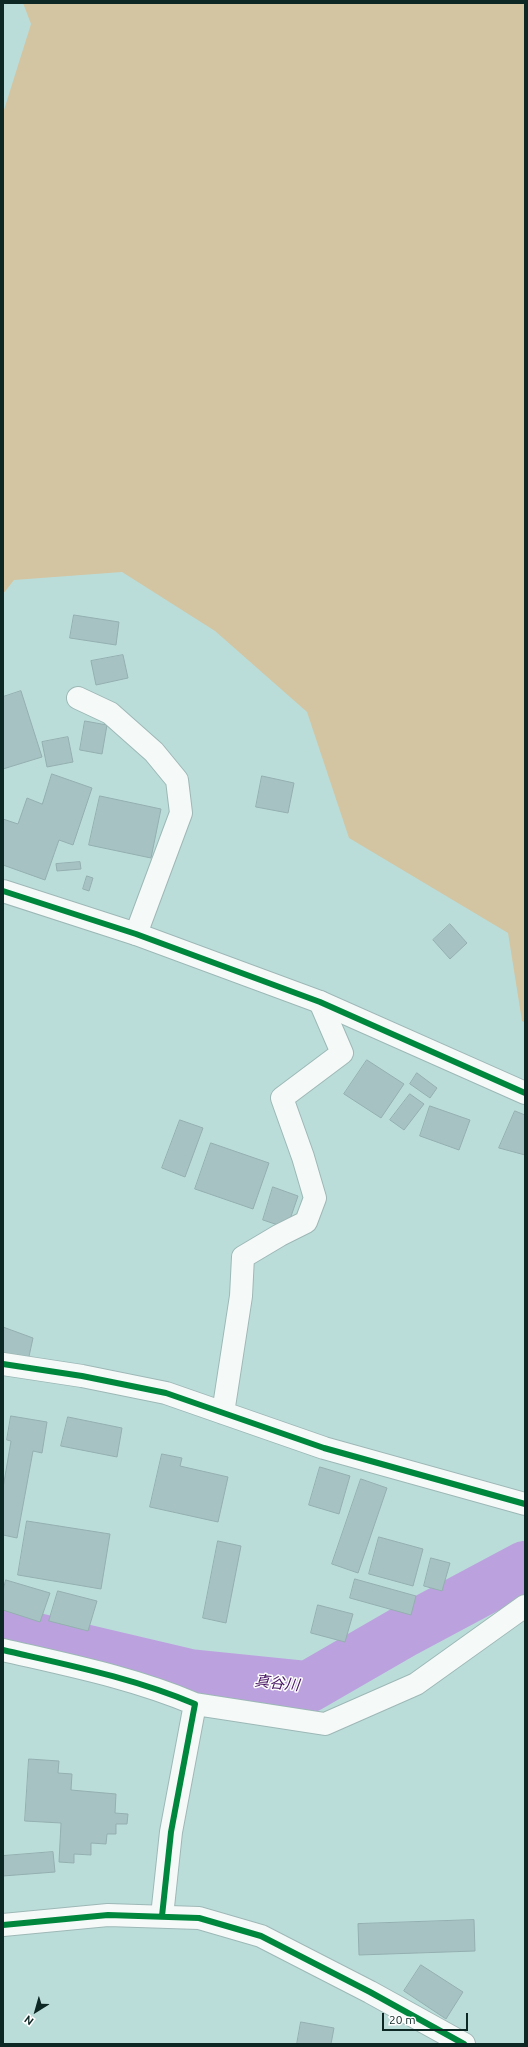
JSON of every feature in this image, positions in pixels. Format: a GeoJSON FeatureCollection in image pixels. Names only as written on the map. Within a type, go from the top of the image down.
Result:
{"type":"FeatureCollection","features":[{"type":"Feature","properties":{"kind":"street"},"geometry":{"type":"LineString","coordinates":[[78,698],[110,713],[154,752],[177,780],[181,813],[136,934]]}},
{"type":"Feature","properties":{"kind":"street"},"geometry":{"type":"LineString","coordinates":[[3,891],[136,934],[320,1002],[525,1093]]}},
{"type":"Feature","properties":{"kind":"street"},"geometry":{"type":"LineString","coordinates":[[223,1413],[241,1296],[243,1257],[306,1222],[315,1198],[303,1157],[282,1098],[342,1053],[320,1002]]}},
{"type":"Feature","properties":{"kind":"street"},"geometry":{"type":"LineString","coordinates":[[3,1364],[82,1376],[166,1393],[324,1448],[525,1504]]}},
{"type":"Feature","properties":{"kind":"street"},"geometry":{"type":"LineString","coordinates":[[3,1650],[47,1659],[166,1691],[195,1704],[325,1724],[416,1684],[525,1606]]}},
{"type":"Feature","properties":{"kind":"street"},"geometry":{"type":"LineString","coordinates":[[162,1916],[170,1832],[195,1704]]}},
{"type":"Feature","properties":{"kind":"street"},"geometry":{"type":"LineString","coordinates":[[3,1925],[108,1915],[200,1918],[261,1936],[370,1992],[464,2044]]}},
{"type":"Feature","properties":{"kind":"shaded area"},"geometry":{"type":"Polygon","coordinates":[[[23,3],[525,3],[525,1023],[522,1021],[508,933],[349,838],[307,712],[215,631],[122,572],[14,580],[3,594],[3,113],[31,24],[23,3]]]}},
{"type":"Feature","properties":{"kind":"building"},"geometry":{"type":"Polygon","coordinates":[[[74,615],[119,622],[116,645],[70,638],[74,615]]]}},
{"type":"Feature","properties":{"kind":"building"},"geometry":{"type":"Polygon","coordinates":[[[123,655],[128,678],[96,685],[91,661],[123,655]]]}},
{"type":"Feature","properties":{"kind":"building"},"geometry":{"type":"Polygon","coordinates":[[[21,691],[42,757],[3,769],[3,697],[21,691]]]}},
{"type":"Feature","properties":{"kind":"building"},"geometry":{"type":"Polygon","coordinates":[[[85,721],[107,725],[102,754],[80,750],[85,721]]]}},
{"type":"Feature","properties":{"kind":"building"},"geometry":{"type":"Polygon","coordinates":[[[68,737],[73,762],[47,767],[42,742],[68,737]]]}},
{"type":"Feature","properties":{"kind":"building"},"geometry":{"type":"Polygon","coordinates":[[[52,774],[92,788],[73,845],[59,840],[45,880],[3,865],[3,819],[18,824],[27,798],[42,804],[52,774]]]}},
{"type":"Feature","properties":{"kind":"building"},"geometry":{"type":"Polygon","coordinates":[[[262,776],[294,783],[288,813],[256,807],[262,776]]]}},
{"type":"Feature","properties":{"kind":"building"},"geometry":{"type":"Polygon","coordinates":[[[100,796],[161,809],[151,858],[89,845],[100,796]]]}},
{"type":"Feature","properties":{"kind":"building"},"geometry":{"type":"Polygon","coordinates":[[[80,862],[81,869],[57,871],[56,864],[80,862]]]}},
{"type":"Feature","properties":{"kind":"building"},"geometry":{"type":"Polygon","coordinates":[[[87,876],[93,878],[89,891],[83,889],[87,876]]]}},
{"type":"Feature","properties":{"kind":"building"},"geometry":{"type":"Polygon","coordinates":[[[450,924],[467,943],[450,959],[433,940],[450,924]]]}},
{"type":"Feature","properties":{"kind":"building"},"geometry":{"type":"Polygon","coordinates":[[[367,1060],[404,1084],[381,1118],[344,1094],[367,1060]]]}},
{"type":"Feature","properties":{"kind":"building"},"geometry":{"type":"Polygon","coordinates":[[[417,1073],[437,1088],[430,1098],[410,1084],[417,1073]]]}},
{"type":"Feature","properties":{"kind":"building"},"geometry":{"type":"Polygon","coordinates":[[[410,1094],[424,1104],[404,1130],[390,1120],[410,1094]]]}},
{"type":"Feature","properties":{"kind":"building"},"geometry":{"type":"Polygon","coordinates":[[[430,1106],[470,1120],[459,1150],[420,1136],[430,1106]]]}},
{"type":"Feature","properties":{"kind":"building"},"geometry":{"type":"Polygon","coordinates":[[[515,1111],[525,1115],[525,1155],[499,1148],[515,1111]]]}},
{"type":"Feature","properties":{"kind":"building"},"geometry":{"type":"Polygon","coordinates":[[[180,1120],[203,1128],[185,1177],[162,1168],[180,1120]]]}},
{"type":"Feature","properties":{"kind":"building"},"geometry":{"type":"Polygon","coordinates":[[[211,1143],[269,1163],[253,1209],[195,1189],[211,1143]]]}},
{"type":"Feature","properties":{"kind":"building"},"geometry":{"type":"Polygon","coordinates":[[[273,1187],[298,1196],[287,1228],[263,1220],[273,1187]]]}},
{"type":"Feature","properties":{"kind":"building"},"geometry":{"type":"Polygon","coordinates":[[[3,1327],[33,1338],[28,1361],[3,1352],[3,1327]]]}},
{"type":"Feature","properties":{"kind":"building"},"geometry":{"type":"Polygon","coordinates":[[[11,1416],[47,1422],[42,1453],[33,1451],[17,1538],[3,1535],[3,1488],[11,1441],[7,1440],[11,1416]]]}},
{"type":"Feature","properties":{"kind":"building"},"geometry":{"type":"Polygon","coordinates":[[[68,1417],[122,1428],[117,1457],[61,1446],[68,1417]]]}},
{"type":"Feature","properties":{"kind":"building"},"geometry":{"type":"Polygon","coordinates":[[[162,1454],[182,1458],[180,1466],[228,1477],[218,1522],[150,1507],[162,1454]]]}},
{"type":"Feature","properties":{"kind":"building"},"geometry":{"type":"Polygon","coordinates":[[[320,1467],[350,1476],[339,1514],[309,1505],[320,1467]]]}},
{"type":"Feature","properties":{"kind":"building"},"geometry":{"type":"Polygon","coordinates":[[[361,1479],[387,1488],[358,1573],[332,1564],[361,1479]]]}},
{"type":"Feature","properties":{"kind":"building"},"geometry":{"type":"Polygon","coordinates":[[[27,1521],[110,1534],[101,1589],[18,1575],[27,1521]]]}},
{"type":"Feature","properties":{"kind":"building"},"geometry":{"type":"Polygon","coordinates":[[[379,1537],[423,1549],[413,1586],[369,1574],[379,1537]]]}},
{"type":"Feature","properties":{"kind":"building"},"geometry":{"type":"Polygon","coordinates":[[[218,1541],[241,1546],[226,1623],[203,1618],[218,1541]]]}},
{"type":"Feature","properties":{"kind":"building"},"geometry":{"type":"Polygon","coordinates":[[[431,1558],[450,1563],[442,1591],[424,1586],[431,1558]]]}},
{"type":"Feature","properties":{"kind":"building"},"geometry":{"type":"Polygon","coordinates":[[[355,1579],[416,1596],[411,1615],[350,1598],[355,1579]]]}},
{"type":"Feature","properties":{"kind":"building"},"geometry":{"type":"Polygon","coordinates":[[[6,1580],[50,1593],[40,1622],[3,1610],[3,1591],[6,1580]]]}},
{"type":"Feature","properties":{"kind":"building"},"geometry":{"type":"Polygon","coordinates":[[[58,1591],[97,1601],[88,1631],[49,1621],[58,1591]]]}},
{"type":"Feature","properties":{"kind":"building"},"geometry":{"type":"Polygon","coordinates":[[[318,1605],[353,1614],[345,1642],[311,1633],[318,1605]]]}},
{"type":"Feature","properties":{"kind":"building"},"geometry":{"type":"Polygon","coordinates":[[[29,1759],[59,1761],[58,1773],[72,1774],[71,1790],[116,1794],[115,1813],[128,1814],[127,1824],[116,1824],[116,1834],[107,1834],[106,1844],[91,1843],[91,1855],[74,1854],[74,1863],[59,1862],[61,1823],[25,1821],[29,1759]]]}},
{"type":"Feature","properties":{"kind":"building"},"geometry":{"type":"Polygon","coordinates":[[[53,1852],[55,1872],[3,1876],[3,1856],[53,1852]]]}},
{"type":"Feature","properties":{"kind":"building"},"geometry":{"type":"Polygon","coordinates":[[[474,1920],[475,1951],[359,1955],[358,1924],[474,1920]]]}},
{"type":"Feature","properties":{"kind":"building"},"geometry":{"type":"Polygon","coordinates":[[[421,1965],[463,1992],[446,2019],[404,1991],[421,1965]]]}},
{"type":"Feature","properties":{"kind":"building"},"geometry":{"type":"Polygon","coordinates":[[[301,2022],[334,2028],[331,2044],[297,2044],[301,2022]]]}},
{"type":"Feature","properties":{"kind":"waterway","name":"真谷川"},"geometry":{"type":"LineString","coordinates":[[3,1631],[190,1675],[308,1687],[405,1631],[525,1567]]}},
{"type":"Feature","properties":{"kind":"cycle path"},"geometry":{"type":"LineString","coordinates":[[3,891],[136,934],[320,1002],[525,1093]]}},
{"type":"Feature","properties":{"kind":"cycle path"},"geometry":{"type":"LineString","coordinates":[[3,1364],[82,1376],[166,1393],[324,1448],[525,1504]]}},
{"type":"Feature","properties":{"kind":"cycle path"},"geometry":{"type":"LineString","coordinates":[[3,1650],[125,1679],[195,1704],[171,1832],[162,1916]]}},
{"type":"Feature","properties":{"kind":"cycle path"},"geometry":{"type":"LineString","coordinates":[[3,1925],[108,1915],[199,1918],[261,1936],[370,1992],[464,2044]]}}]}
